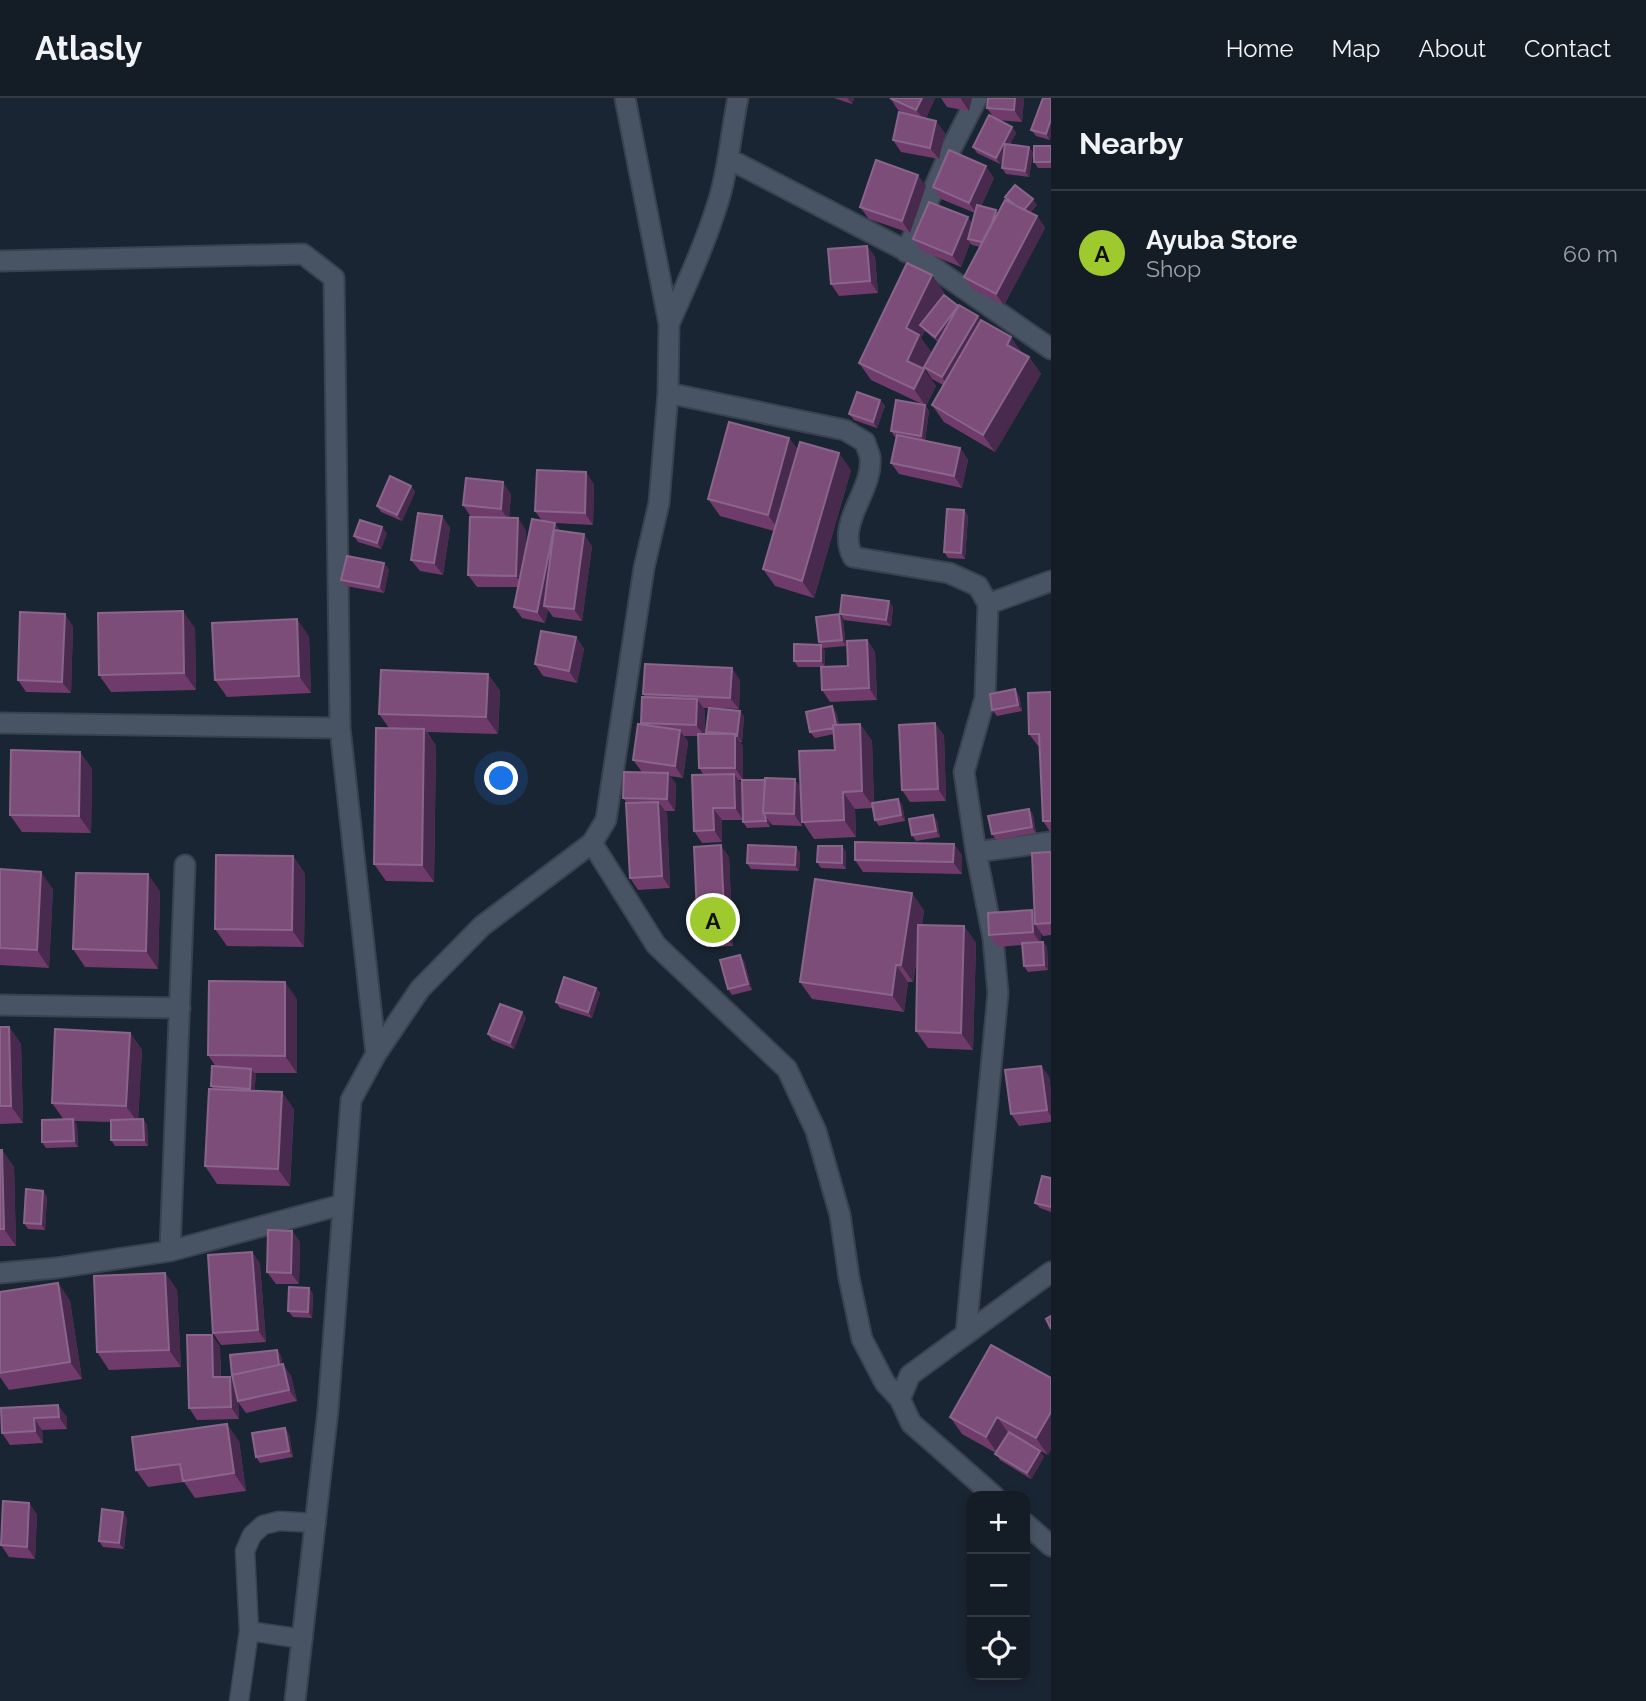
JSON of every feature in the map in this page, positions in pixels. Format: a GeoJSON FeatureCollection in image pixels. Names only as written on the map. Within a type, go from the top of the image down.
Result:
{"type":"FeatureCollection","features":[{"type":"Feature","properties":{"kind":"street"},"geometry":{"type":"LineString","coordinates":[[295,1701],[328,1410],[341,1205],[351,1100],[376,1054],[420,989],[482,926],[592,843],[606,820],[644,568],[659,503],[669,324],[625,98]]}},
{"type":"Feature","properties":{"kind":"street"},"geometry":{"type":"LineString","coordinates":[[669,324],[720,198],[738,98]]}},
{"type":"Feature","properties":{"kind":"street"},"geometry":{"type":"LineString","coordinates":[[906,251],[977,98]]}},
{"type":"Feature","properties":{"kind":"street"},"geometry":{"type":"LineString","coordinates":[[729,159],[920,258],[1051,349]]}},
{"type":"Feature","properties":{"kind":"street"},"geometry":{"type":"LineString","coordinates":[[0,261],[303,254],[334,278],[340,728],[376,1054]]}},
{"type":"Feature","properties":{"kind":"street"},"geometry":{"type":"LineString","coordinates":[[667,393],[845,430],[865,442],[870,458],[868,473],[846,536],[853,557],[949,573],[978,586],[988,604],[985,698],[964,772],[993,938],[998,993],[967,1333]]}},
{"type":"Feature","properties":{"kind":"street"},"geometry":{"type":"LineString","coordinates":[[988,604],[1051,581]]}},
{"type":"Feature","properties":{"kind":"street"},"geometry":{"type":"LineString","coordinates":[[0,723],[340,728]]}},
{"type":"Feature","properties":{"kind":"street"},"geometry":{"type":"LineString","coordinates":[[976,852],[1051,842]]}},
{"type":"Feature","properties":{"kind":"street"},"geometry":{"type":"LineString","coordinates":[[592,843],[656,945],[787,1069],[816,1131],[840,1215],[849,1278],[862,1339],[885,1383],[900,1398],[911,1423],[988,1491]]}},
{"type":"Feature","properties":{"kind":"street"},"geometry":{"type":"LineString","coordinates":[[170,1251],[186,865]]}},
{"type":"Feature","properties":{"kind":"street"},"geometry":{"type":"LineString","coordinates":[[0,1005],[180,1008]]}},
{"type":"Feature","properties":{"kind":"street"},"geometry":{"type":"LineString","coordinates":[[0,1273],[56,1268],[170,1251],[341,1205]]}},
{"type":"Feature","properties":{"kind":"street"},"geometry":{"type":"LineString","coordinates":[[900,1398],[909,1375],[1051,1272]]}},
{"type":"Feature","properties":{"kind":"street"},"geometry":{"type":"LineString","coordinates":[[1030,1527],[1051,1546]]}},
{"type":"Feature","properties":{"kind":"lane"},"geometry":{"type":"LineString","coordinates":[[239,1701],[249,1631],[245,1551],[252,1535],[263,1525],[279,1521],[316,1523]]}},
{"type":"Feature","properties":{"kind":"lane"},"geometry":{"type":"LineString","coordinates":[[249,1631],[303,1639]]}},
{"type":"Feature","properties":{"kind":"building"},"geometry":{"type":"Polygon","coordinates":[[[890,98],[922,98],[916,110],[890,98]]]}},
{"type":"Feature","properties":{"kind":"building"},"geometry":{"type":"Polygon","coordinates":[[[988,98],[1015,98],[1014,110],[987,108],[988,98]]]}},
{"type":"Feature","properties":{"kind":"building"},"geometry":{"type":"Polygon","coordinates":[[[1043,98],[1051,98],[1051,119],[1046,134],[1031,130],[1043,98]]]}},
{"type":"Feature","properties":{"kind":"building"},"geometry":{"type":"Polygon","coordinates":[[[899,112],[936,121],[930,148],[893,140],[899,112]]]}},
{"type":"Feature","properties":{"kind":"building"},"geometry":{"type":"Polygon","coordinates":[[[989,115],[1012,127],[996,158],[973,147],[989,115]]]}},
{"type":"Feature","properties":{"kind":"building"},"geometry":{"type":"Polygon","coordinates":[[[1005,144],[1029,147],[1025,171],[1002,168],[1005,144]]]}},
{"type":"Feature","properties":{"kind":"building"},"geometry":{"type":"Polygon","coordinates":[[[1034,146],[1051,146],[1051,162],[1034,162],[1034,146]]]}},
{"type":"Feature","properties":{"kind":"building"},"geometry":{"type":"Polygon","coordinates":[[[949,150],[986,166],[969,203],[933,187],[949,150]]]}},
{"type":"Feature","properties":{"kind":"building"},"geometry":{"type":"Polygon","coordinates":[[[876,160],[918,175],[902,221],[860,207],[876,160]]]}},
{"type":"Feature","properties":{"kind":"building"},"geometry":{"type":"Polygon","coordinates":[[[1015,185],[1033,199],[1024,210],[1005,197],[1015,185]]]}},
{"type":"Feature","properties":{"kind":"building"},"geometry":{"type":"Polygon","coordinates":[[[1005,200],[1037,216],[996,294],[964,277],[1005,200]]]}},
{"type":"Feature","properties":{"kind":"building"},"geometry":{"type":"Polygon","coordinates":[[[929,202],[968,217],[952,255],[913,239],[929,202]]]}},
{"type":"Feature","properties":{"kind":"building"},"geometry":{"type":"Polygon","coordinates":[[[977,205],[996,210],[982,242],[968,239],[977,205]]]}},
{"type":"Feature","properties":{"kind":"building"},"geometry":{"type":"Polygon","coordinates":[[[867,246],[870,281],[831,284],[828,249],[867,246]]]}},
{"type":"Feature","properties":{"kind":"building"},"geometry":{"type":"Polygon","coordinates":[[[907,263],[932,275],[906,328],[919,335],[907,361],[924,369],[914,389],[859,363],[907,263]]]}},
{"type":"Feature","properties":{"kind":"building"},"geometry":{"type":"Polygon","coordinates":[[[944,295],[958,306],[935,337],[920,325],[944,295]]]}},
{"type":"Feature","properties":{"kind":"building"},"geometry":{"type":"Polygon","coordinates":[[[959,305],[978,316],[942,377],[924,367],[959,305]]]}},
{"type":"Feature","properties":{"kind":"building"},"geometry":{"type":"Polygon","coordinates":[[[981,320],[1011,337],[1007,345],[1029,357],[983,435],[932,405],[981,320]]]}},
{"type":"Feature","properties":{"kind":"building"},"geometry":{"type":"Polygon","coordinates":[[[857,392],[880,400],[873,422],[849,414],[857,392]]]}},
{"type":"Feature","properties":{"kind":"building"},"geometry":{"type":"Polygon","coordinates":[[[896,400],[925,405],[921,436],[891,431],[896,400]]]}},
{"type":"Feature","properties":{"kind":"building"},"geometry":{"type":"Polygon","coordinates":[[[729,422],[789,438],[768,515],[708,499],[729,422]]]}},
{"type":"Feature","properties":{"kind":"building"},"geometry":{"type":"Polygon","coordinates":[[[897,435],[960,448],[954,476],[891,463],[897,435]]]}},
{"type":"Feature","properties":{"kind":"building"},"geometry":{"type":"Polygon","coordinates":[[[800,442],[839,453],[802,581],[763,569],[800,442]]]}},
{"type":"Feature","properties":{"kind":"building"},"geometry":{"type":"Polygon","coordinates":[[[537,470],[586,472],[585,513],[535,511],[537,470]]]}},
{"type":"Feature","properties":{"kind":"building"},"geometry":{"type":"Polygon","coordinates":[[[390,476],[411,486],[397,515],[377,506],[390,476]]]}},
{"type":"Feature","properties":{"kind":"building"},"geometry":{"type":"Polygon","coordinates":[[[466,478],[503,482],[501,509],[463,505],[466,478]]]}},
{"type":"Feature","properties":{"kind":"building"},"geometry":{"type":"Polygon","coordinates":[[[947,509],[964,510],[961,553],[944,552],[947,509]]]}},
{"type":"Feature","properties":{"kind":"building"},"geometry":{"type":"Polygon","coordinates":[[[418,513],[442,516],[434,563],[411,560],[418,513]]]}},
{"type":"Feature","properties":{"kind":"building"},"geometry":{"type":"Polygon","coordinates":[[[470,517],[518,518],[516,576],[468,575],[470,517]]]}},
{"type":"Feature","properties":{"kind":"building"},"geometry":{"type":"Polygon","coordinates":[[[532,519],[555,523],[537,612],[514,607],[532,519]]]}},
{"type":"Feature","properties":{"kind":"building"},"geometry":{"type":"Polygon","coordinates":[[[360,520],[382,527],[377,543],[354,536],[360,520]]]}},
{"type":"Feature","properties":{"kind":"building"},"geometry":{"type":"Polygon","coordinates":[[[554,530],[584,534],[574,609],[544,606],[554,530]]]}},
{"type":"Feature","properties":{"kind":"building"},"geometry":{"type":"Polygon","coordinates":[[[347,556],[384,563],[379,587],[341,580],[347,556]]]}},
{"type":"Feature","properties":{"kind":"building"},"geometry":{"type":"Polygon","coordinates":[[[842,595],[889,601],[886,620],[840,614],[842,595]]]}},
{"type":"Feature","properties":{"kind":"building"},"geometry":{"type":"Polygon","coordinates":[[[183,611],[184,673],[99,675],[98,613],[183,611]]]}},
{"type":"Feature","properties":{"kind":"building"},"geometry":{"type":"Polygon","coordinates":[[[20,612],[65,614],[62,682],[18,680],[20,612]]]}},
{"type":"Feature","properties":{"kind":"building"},"geometry":{"type":"Polygon","coordinates":[[[839,614],[842,640],[819,642],[816,617],[839,614]]]}},
{"type":"Feature","properties":{"kind":"building"},"geometry":{"type":"Polygon","coordinates":[[[297,619],[299,676],[215,680],[212,623],[297,619]]]}},
{"type":"Feature","properties":{"kind":"building"},"geometry":{"type":"Polygon","coordinates":[[[541,631],[576,637],[569,671],[535,664],[541,631]]]}},
{"type":"Feature","properties":{"kind":"building"},"geometry":{"type":"Polygon","coordinates":[[[867,640],[869,688],[822,690],[821,667],[848,666],[847,641],[867,640]]]}},
{"type":"Feature","properties":{"kind":"building"},"geometry":{"type":"Polygon","coordinates":[[[794,644],[821,645],[821,661],[794,661],[794,644]]]}},
{"type":"Feature","properties":{"kind":"building"},"geometry":{"type":"Polygon","coordinates":[[[645,664],[732,668],[730,698],[643,694],[645,664]]]}},
{"type":"Feature","properties":{"kind":"building"},"geometry":{"type":"Polygon","coordinates":[[[381,670],[488,674],[486,717],[379,714],[381,670]]]}},
{"type":"Feature","properties":{"kind":"building"},"geometry":{"type":"Polygon","coordinates":[[[1015,689],[1018,705],[992,710],[990,694],[1015,689]]]}},
{"type":"Feature","properties":{"kind":"building"},"geometry":{"type":"Polygon","coordinates":[[[1051,692],[1051,821],[1043,821],[1039,734],[1029,734],[1028,693],[1051,692]]]}},
{"type":"Feature","properties":{"kind":"building"},"geometry":{"type":"Polygon","coordinates":[[[642,697],[697,699],[696,725],[641,723],[642,697]]]}},
{"type":"Feature","properties":{"kind":"building"},"geometry":{"type":"Polygon","coordinates":[[[832,706],[836,725],[833,725],[833,728],[810,732],[806,712],[832,706]]]}},
{"type":"Feature","properties":{"kind":"building"},"geometry":{"type":"Polygon","coordinates":[[[709,708],[740,711],[737,736],[706,732],[709,708]]]}},
{"type":"Feature","properties":{"kind":"building"},"geometry":{"type":"Polygon","coordinates":[[[935,723],[938,789],[902,790],[899,725],[935,723]]]}},
{"type":"Feature","properties":{"kind":"building"},"geometry":{"type":"Polygon","coordinates":[[[638,724],[680,730],[675,766],[633,760],[638,724]]]}},
{"type":"Feature","properties":{"kind":"building"},"geometry":{"type":"Polygon","coordinates":[[[860,724],[862,791],[843,792],[844,820],[802,822],[799,751],[835,750],[833,725],[860,724]]]}},
{"type":"Feature","properties":{"kind":"building"},"geometry":{"type":"Polygon","coordinates":[[[376,728],[424,729],[422,865],[374,864],[376,728]]]}},
{"type":"Feature","properties":{"kind":"building"},"geometry":{"type":"Polygon","coordinates":[[[698,734],[735,734],[735,768],[699,768],[698,734]]]}},
{"type":"Feature","properties":{"kind":"building"},"geometry":{"type":"Polygon","coordinates":[[[11,750],[80,752],[79,816],[10,815],[11,750]]]}},
{"type":"Feature","properties":{"kind":"building"},"geometry":{"type":"Polygon","coordinates":[[[624,772],[668,773],[667,799],[623,798],[624,772]]]}},
{"type":"Feature","properties":{"kind":"building"},"geometry":{"type":"Polygon","coordinates":[[[734,774],[735,808],[713,808],[714,830],[694,831],[692,775],[734,774]]]}},
{"type":"Feature","properties":{"kind":"building"},"geometry":{"type":"Polygon","coordinates":[[[765,778],[795,779],[794,814],[763,813],[765,778]]]}},
{"type":"Feature","properties":{"kind":"building"},"geometry":{"type":"Polygon","coordinates":[[[742,780],[765,780],[763,813],[766,821],[743,822],[742,780]]]}},
{"type":"Feature","properties":{"kind":"building"},"geometry":{"type":"Polygon","coordinates":[[[898,799],[901,815],[875,820],[872,803],[898,799]]]}},
{"type":"Feature","properties":{"kind":"building"},"geometry":{"type":"Polygon","coordinates":[[[658,802],[662,876],[630,878],[626,803],[658,802]]]}},
{"type":"Feature","properties":{"kind":"building"},"geometry":{"type":"Polygon","coordinates":[[[1029,809],[1032,827],[992,834],[988,816],[1029,809]]]}},
{"type":"Feature","properties":{"kind":"building"},"geometry":{"type":"Polygon","coordinates":[[[933,815],[936,831],[912,835],[909,819],[933,815]]]}},
{"type":"Feature","properties":{"kind":"building"},"geometry":{"type":"Polygon","coordinates":[[[855,842],[954,844],[953,862],[855,860],[855,842]]]}},
{"type":"Feature","properties":{"kind":"building"},"geometry":{"type":"Polygon","coordinates":[[[721,845],[725,934],[698,935],[694,847],[721,845]]]}},
{"type":"Feature","properties":{"kind":"building"},"geometry":{"type":"Polygon","coordinates":[[[748,845],[796,847],[795,865],[747,863],[748,845]]]}},
{"type":"Feature","properties":{"kind":"building"},"geometry":{"type":"Polygon","coordinates":[[[818,846],[842,846],[842,863],[817,862],[818,846]]]}},
{"type":"Feature","properties":{"kind":"building"},"geometry":{"type":"Polygon","coordinates":[[[1051,852],[1051,923],[1035,924],[1032,853],[1051,852]]]}},
{"type":"Feature","properties":{"kind":"building"},"geometry":{"type":"Polygon","coordinates":[[[216,855],[293,856],[292,930],[215,929],[216,855]]]}},
{"type":"Feature","properties":{"kind":"building"},"geometry":{"type":"Polygon","coordinates":[[[0,869],[41,872],[37,950],[0,948],[0,869]]]}},
{"type":"Feature","properties":{"kind":"building"},"geometry":{"type":"Polygon","coordinates":[[[76,873],[148,874],[146,951],[73,949],[76,873]]]}},
{"type":"Feature","properties":{"kind":"building"},"geometry":{"type":"Polygon","coordinates":[[[815,879],[912,893],[901,965],[896,965],[892,995],[800,982],[815,879]]]}},
{"type":"Feature","properties":{"kind":"building"},"geometry":{"type":"Polygon","coordinates":[[[1032,910],[1033,932],[989,935],[988,913],[1032,910]]]}},
{"type":"Feature","properties":{"kind":"building"},"geometry":{"type":"Polygon","coordinates":[[[918,925],[964,926],[961,1033],[916,1031],[918,925]]]}},
{"type":"Feature","properties":{"kind":"building"},"geometry":{"type":"Polygon","coordinates":[[[1043,942],[1044,965],[1024,966],[1022,943],[1043,942]]]}},
{"type":"Feature","properties":{"kind":"building"},"geometry":{"type":"Polygon","coordinates":[[[740,955],[748,984],[728,989],[720,960],[740,955]]]}},
{"type":"Feature","properties":{"kind":"building"},"geometry":{"type":"Polygon","coordinates":[[[564,977],[596,988],[588,1012],[556,1002],[564,977]]]}},
{"type":"Feature","properties":{"kind":"building"},"geometry":{"type":"Polygon","coordinates":[[[209,981],[285,982],[285,1056],[208,1055],[209,981]]]}},
{"type":"Feature","properties":{"kind":"building"},"geometry":{"type":"Polygon","coordinates":[[[500,1004],[522,1012],[510,1043],[488,1034],[500,1004]]]}},
{"type":"Feature","properties":{"kind":"building"},"geometry":{"type":"Polygon","coordinates":[[[0,1027],[9,1027],[11,1106],[0,1106],[0,1027]]]}},
{"type":"Feature","properties":{"kind":"building"},"geometry":{"type":"Polygon","coordinates":[[[55,1029],[130,1033],[126,1106],[52,1103],[55,1029]]]}},
{"type":"Feature","properties":{"kind":"building"},"geometry":{"type":"Polygon","coordinates":[[[212,1066],[251,1069],[250,1089],[211,1086],[212,1066]]]}},
{"type":"Feature","properties":{"kind":"building"},"geometry":{"type":"Polygon","coordinates":[[[1041,1066],[1047,1110],[1011,1114],[1005,1070],[1041,1066]]]}},
{"type":"Feature","properties":{"kind":"building"},"geometry":{"type":"Polygon","coordinates":[[[209,1089],[282,1092],[278,1169],[205,1166],[209,1089]]]}},
{"type":"Feature","properties":{"kind":"building"},"geometry":{"type":"Polygon","coordinates":[[[73,1119],[74,1141],[42,1142],[42,1120],[73,1119]]]}},
{"type":"Feature","properties":{"kind":"building"},"geometry":{"type":"Polygon","coordinates":[[[143,1119],[144,1140],[111,1140],[111,1120],[143,1119]]]}},
{"type":"Feature","properties":{"kind":"building"},"geometry":{"type":"Polygon","coordinates":[[[2,1150],[4,1229],[0,1229],[2,1150]]]}},
{"type":"Feature","properties":{"kind":"building"},"geometry":{"type":"Polygon","coordinates":[[[1042,1176],[1051,1178],[1051,1207],[1035,1203],[1042,1176]]]}},
{"type":"Feature","properties":{"kind":"building"},"geometry":{"type":"Polygon","coordinates":[[[26,1189],[43,1191],[41,1224],[24,1223],[26,1189]]]}},
{"type":"Feature","properties":{"kind":"building"},"geometry":{"type":"Polygon","coordinates":[[[268,1230],[292,1231],[291,1273],[267,1272],[268,1230]]]}},
{"type":"Feature","properties":{"kind":"building"},"geometry":{"type":"Polygon","coordinates":[[[252,1252],[258,1330],[213,1333],[208,1255],[252,1252]]]}},
{"type":"Feature","properties":{"kind":"building"},"geometry":{"type":"Polygon","coordinates":[[[165,1273],[169,1350],[97,1352],[94,1276],[165,1273]]]}},
{"type":"Feature","properties":{"kind":"building"},"geometry":{"type":"Polygon","coordinates":[[[58,1283],[70,1362],[0,1373],[0,1292],[58,1283]]]}},
{"type":"Feature","properties":{"kind":"building"},"geometry":{"type":"Polygon","coordinates":[[[289,1287],[309,1288],[308,1312],[288,1311],[289,1287]]]}},
{"type":"Feature","properties":{"kind":"building"},"geometry":{"type":"Polygon","coordinates":[[[1051,1316],[1051,1329],[1046,1319],[1051,1316]]]}},
{"type":"Feature","properties":{"kind":"building"},"geometry":{"type":"Polygon","coordinates":[[[187,1335],[212,1335],[213,1377],[230,1377],[231,1407],[189,1408],[187,1335]]]}},
{"type":"Feature","properties":{"kind":"building"},"geometry":{"type":"Polygon","coordinates":[[[991,1345],[1051,1378],[1051,1412],[1036,1438],[997,1417],[986,1437],[950,1417],[991,1345]]]}},
{"type":"Feature","properties":{"kind":"building"},"geometry":{"type":"Polygon","coordinates":[[[277,1350],[279,1365],[232,1375],[230,1355],[277,1350]]]}},
{"type":"Feature","properties":{"kind":"building"},"geometry":{"type":"Polygon","coordinates":[[[283,1364],[289,1390],[238,1401],[232,1375],[283,1364]]]}},
{"type":"Feature","properties":{"kind":"building"},"geometry":{"type":"Polygon","coordinates":[[[58,1405],[59,1417],[34,1418],[35,1431],[2,1433],[1,1408],[58,1405]]]}},
{"type":"Feature","properties":{"kind":"building"},"geometry":{"type":"Polygon","coordinates":[[[227,1424],[234,1473],[183,1481],[180,1464],[136,1470],[132,1437],[227,1424]]]}},
{"type":"Feature","properties":{"kind":"building"},"geometry":{"type":"Polygon","coordinates":[[[285,1428],[289,1451],[256,1457],[252,1433],[285,1428]]]}},
{"type":"Feature","properties":{"kind":"building"},"geometry":{"type":"Polygon","coordinates":[[[1009,1432],[1040,1451],[1027,1473],[995,1454],[1009,1432]]]}},
{"type":"Feature","properties":{"kind":"building"},"geometry":{"type":"Polygon","coordinates":[[[3,1501],[29,1503],[27,1547],[1,1545],[3,1501]]]}},
{"type":"Feature","properties":{"kind":"building"},"geometry":{"type":"Polygon","coordinates":[[[102,1509],[123,1512],[119,1543],[99,1541],[102,1509]]]}},
{"type":"Feature","properties":{"kind":"place","name":"Ayuba Store"},"geometry":{"type":"Point","coordinates":[713,920]}}]}
